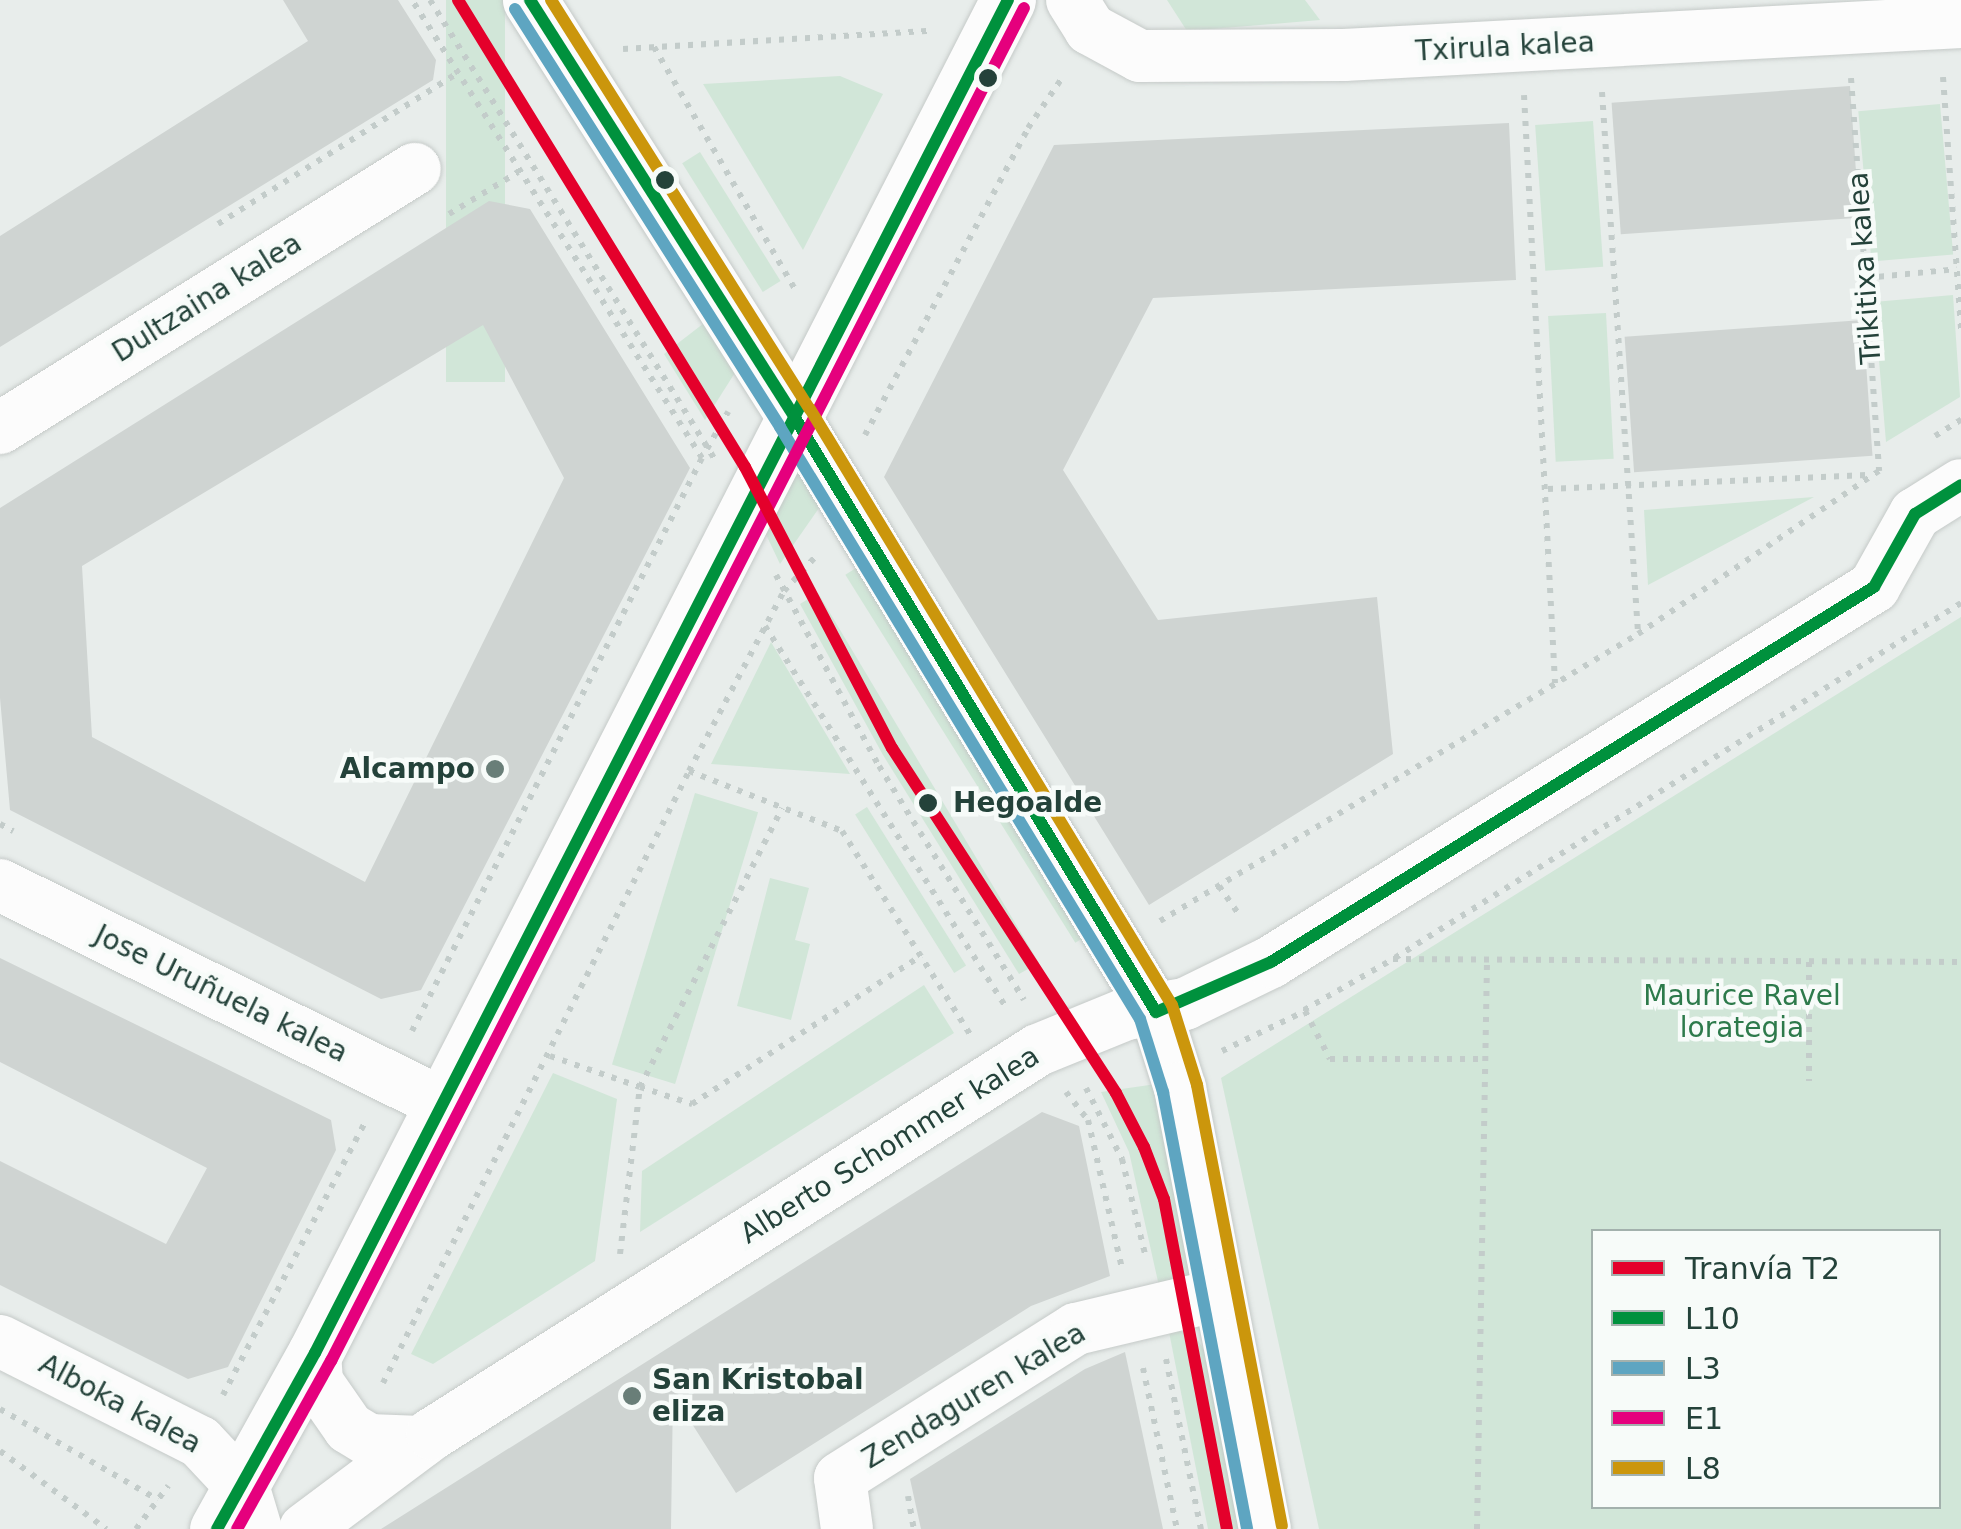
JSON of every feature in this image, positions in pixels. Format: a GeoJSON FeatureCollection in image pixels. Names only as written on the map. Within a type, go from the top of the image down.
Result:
{"type":"FeatureCollection","features":[{"type":"Feature","properties":{"kind":"main road"},"geometry":{"type":"LineString","coordinates":[[530,0],[795,418]]}},
{"type":"Feature","properties":{"kind":"main road"},"geometry":{"type":"LineString","coordinates":[[239,1516],[442,1102],[1008,0]]}},
{"type":"Feature","properties":{"kind":"street","name":"Txirula kalea"},"geometry":{"type":"LineString","coordinates":[[1080,14],[1140,56],[1952,44]]}},
{"type":"Feature","properties":{"kind":"street","name":"Dultzaina kalea"},"geometry":{"type":"LineString","coordinates":[[0,428],[415,169]]}},
{"type":"Feature","properties":{"kind":"street"},"geometry":{"type":"LineString","coordinates":[[795,418],[1156,1012],[1180,1088],[1265,1529]]}},
{"type":"Feature","properties":{"kind":"street","name":"Alberto Schommer kalea"},"geometry":{"type":"LineString","coordinates":[[305,1529],[422,1442],[1020,1025],[1091,1026],[1156,1012],[1271,962],[1874,587],[1915,514],[1961,486]]}},
{"type":"Feature","properties":{"kind":"street","name":"Jose Uruñuela kalea"},"geometry":{"type":"LineString","coordinates":[[0,884],[442,1102]]}},
{"type":"Feature","properties":{"kind":"street","name":"Zendaguren kalea"},"geometry":{"type":"LineString","coordinates":[[847,1529],[840,1478],[1076,1329],[1132,1312],[1218,1296]]}},
{"type":"Feature","properties":{"kind":"street","name":"Alboka kalea"},"geometry":{"type":"LineString","coordinates":[[0,1341],[200,1442],[239,1516]]}},
{"type":"Feature","properties":{"kind":"street"},"geometry":{"type":"LineString","coordinates":[[316,1353],[316,1382],[350,1428],[369,1440],[422,1442]]}},
{"type":"Feature","properties":{"kind":"path"},"geometry":{"type":"LineString","coordinates":[[218,1405],[702,458],[412,0]]}},
{"type":"Feature","properties":{"kind":"path"},"geometry":{"type":"LineString","coordinates":[[430,0],[743,512]]}},
{"type":"Feature","properties":{"kind":"path"},"geometry":{"type":"LineString","coordinates":[[862,440],[1028,128],[1080,14]]}},
{"type":"Feature","properties":{"kind":"path"},"geometry":{"type":"LineString","coordinates":[[604,50],[931,32]]}},
{"type":"Feature","properties":{"kind":"path"},"geometry":{"type":"LineString","coordinates":[[1952,44],[1961,330]]}},
{"type":"Feature","properties":{"kind":"path"},"geometry":{"type":"LineString","coordinates":[[654,48],[796,291]]}},
{"type":"Feature","properties":{"kind":"path","name":"Trikitixa kalea"},"geometry":{"type":"LineString","coordinates":[[1850,66],[1876,473]]}},
{"type":"Feature","properties":{"kind":"path"},"geometry":{"type":"LineString","coordinates":[[213,228],[458,72]]}},
{"type":"Feature","properties":{"kind":"path"},"geometry":{"type":"LineString","coordinates":[[1600,72],[1638,634]]}},
{"type":"Feature","properties":{"kind":"path"},"geometry":{"type":"LineString","coordinates":[[1523,73],[1548,489],[1555,683]]}},
{"type":"Feature","properties":{"kind":"path"},"geometry":{"type":"LineString","coordinates":[[1866,278],[1957,269]]}},
{"type":"Feature","properties":{"kind":"path"},"geometry":{"type":"LineString","coordinates":[[1925,442],[1958,421],[1961,434]]}},
{"type":"Feature","properties":{"kind":"path"},"geometry":{"type":"LineString","coordinates":[[1148,928],[1638,634],[1894,461]]}},
{"type":"Feature","properties":{"kind":"path"},"geometry":{"type":"LineString","coordinates":[[1548,489],[1876,473]]}},
{"type":"Feature","properties":{"kind":"path"},"geometry":{"type":"LineString","coordinates":[[397,1392],[382,1382],[550,1056],[689,771],[784,591]]}},
{"type":"Feature","properties":{"kind":"path"},"geometry":{"type":"LineString","coordinates":[[1210,1056],[1305,1011],[1393,959],[1961,602]]}},
{"type":"Feature","properties":{"kind":"path"},"geometry":{"type":"LineString","coordinates":[[766,626],[1020,1025],[1088,1120],[1177,1529]]}},
{"type":"Feature","properties":{"kind":"path"},"geometry":{"type":"LineString","coordinates":[[689,771],[842,830],[976,1043]]}},
{"type":"Feature","properties":{"kind":"path"},"geometry":{"type":"LineString","coordinates":[[618,1270],[640,1087],[782,808]]}},
{"type":"Feature","properties":{"kind":"path"},"geometry":{"type":"LineString","coordinates":[[550,1056],[692,1104],[921,956]]}},
{"type":"Feature","properties":{"kind":"path"},"geometry":{"type":"LineString","coordinates":[[1393,959],[1486,963],[1961,962]]}},
{"type":"Feature","properties":{"kind":"path"},"geometry":{"type":"LineString","coordinates":[[1809,962],[1809,1081]]}},
{"type":"Feature","properties":{"kind":"path"},"geometry":{"type":"LineString","coordinates":[[1476,1529],[1486,963]]}},
{"type":"Feature","properties":{"kind":"path"},"geometry":{"type":"LineString","coordinates":[[1305,1011],[1330,1059],[1483,1058]]}},
{"type":"Feature","properties":{"kind":"path"},"geometry":{"type":"LineString","coordinates":[[0,1408],[158,1500]]}},
{"type":"Feature","properties":{"kind":"path"},"geometry":{"type":"LineString","coordinates":[[0,1451],[106,1529]]}},
{"type":"Feature","properties":{"kind":"green space"},"geometry":{"type":"Polygon","coordinates":[[[446,0],[505,0],[505,382],[446,382],[446,0]]]}},
{"type":"Feature","properties":{"kind":"green space"},"geometry":{"type":"Polygon","coordinates":[[[1167,0],[1305,0],[1320,20],[1187,31],[1167,0]]]}},
{"type":"Feature","properties":{"kind":"green space"},"geometry":{"type":"Polygon","coordinates":[[[840,76],[883,94],[803,250],[703,84],[840,76]]]}},
{"type":"Feature","properties":{"kind":"green space"},"geometry":{"type":"Polygon","coordinates":[[[1940,104],[1953,254],[1871,262],[1858,111],[1940,104]]]}},
{"type":"Feature","properties":{"kind":"green space"},"geometry":{"type":"Polygon","coordinates":[[[1593,121],[1603,267],[1545,271],[1535,125],[1593,121]]]}},
{"type":"Feature","properties":{"kind":"green space"},"geometry":{"type":"Polygon","coordinates":[[[700,152],[781,281],[763,292],[682,163],[700,152]]]}},
{"type":"Feature","properties":{"kind":"green space"},"geometry":{"type":"Polygon","coordinates":[[[1953,295],[1960,397],[1886,442],[1874,302],[1953,295]]]}},
{"type":"Feature","properties":{"kind":"green space"},"geometry":{"type":"Polygon","coordinates":[[[1606,313],[1614,459],[1556,462],[1548,316],[1606,313]]]}},
{"type":"Feature","properties":{"kind":"green space"},"geometry":{"type":"Polygon","coordinates":[[[708,320],[738,368],[705,420],[664,354],[708,320]]]}},
{"type":"Feature","properties":{"kind":"green space"},"geometry":{"type":"Polygon","coordinates":[[[798,452],[826,498],[780,564],[761,524],[798,452]]]}},
{"type":"Feature","properties":{"kind":"green space"},"geometry":{"type":"Polygon","coordinates":[[[1814,497],[1648,585],[1644,510],[1814,497]]]}},
{"type":"Feature","properties":{"kind":"green space"},"geometry":{"type":"Polygon","coordinates":[[[864,563],[1094,931],[1075,943],[845,575],[864,563]]]}},
{"type":"Feature","properties":{"kind":"green space"},"geometry":{"type":"Polygon","coordinates":[[[818,593],[1039,963],[1019,974],[883,755],[800,604],[818,593]]]}},
{"type":"Feature","properties":{"kind":"green space","name":"Maurice Ravel lorategia"},"geometry":{"type":"Polygon","coordinates":[[[1961,617],[1961,1529],[1319,1529],[1221,1078],[1961,617]]]}},
{"type":"Feature","properties":{"kind":"green space"},"geometry":{"type":"Polygon","coordinates":[[[771,642],[850,774],[711,764],[771,642]]]}},
{"type":"Feature","properties":{"kind":"green space"},"geometry":{"type":"Polygon","coordinates":[[[695,793],[758,812],[675,1084],[612,1065],[695,793]]]}},
{"type":"Feature","properties":{"kind":"green space"},"geometry":{"type":"Polygon","coordinates":[[[867,807],[966,966],[954,973],[855,814],[867,807]]]}},
{"type":"Feature","properties":{"kind":"green space"},"geometry":{"type":"Polygon","coordinates":[[[770,878],[809,888],[795,940],[810,944],[791,1020],[737,1006],[770,878]]]}},
{"type":"Feature","properties":{"kind":"green space"},"geometry":{"type":"Polygon","coordinates":[[[924,985],[954,1033],[640,1232],[642,1171],[924,985]]]}},
{"type":"Feature","properties":{"kind":"green space"},"geometry":{"type":"Polygon","coordinates":[[[553,1073],[617,1099],[595,1261],[433,1364],[411,1354],[553,1073]]]}},
{"type":"Feature","properties":{"kind":"green space"},"geometry":{"type":"Polygon","coordinates":[[[1163,1083],[1197,1287],[1161,1295],[1129,1152],[1101,1092],[1163,1083]]]}},
{"type":"Feature","properties":{"kind":"green space"},"geometry":{"type":"Polygon","coordinates":[[[1168,1327],[1196,1337],[1207,1355],[1241,1529],[1208,1529],[1168,1327]]]}},
{"type":"Feature","properties":{"kind":"building"},"geometry":{"type":"Polygon","coordinates":[[[283,0],[398,0],[436,60],[433,80],[0,347],[0,236],[308,41],[283,0]]]}},
{"type":"Feature","properties":{"kind":"building"},"geometry":{"type":"Polygon","coordinates":[[[1850,86],[1859,218],[1621,234],[1612,103],[1850,86]]]}},
{"type":"Feature","properties":{"kind":"building"},"geometry":{"type":"Polygon","coordinates":[[[1509,123],[1516,280],[1153,298],[1063,470],[1158,620],[1377,597],[1393,754],[1149,905],[884,477],[1054,145],[1509,123]]]}},
{"type":"Feature","properties":{"kind":"building"},"geometry":{"type":"Polygon","coordinates":[[[489,201],[530,209],[690,468],[421,990],[381,999],[10,810],[0,698],[0,508],[489,201]],[[483,325],[82,566],[92,737],[365,882],[564,478],[483,325]]]}},
{"type":"Feature","properties":{"kind":"building"},"geometry":{"type":"Polygon","coordinates":[[[1863,320],[1872,456],[1634,472],[1625,337],[1863,320]]]}},
{"type":"Feature","properties":{"kind":"building"},"geometry":{"type":"Polygon","coordinates":[[[0,958],[331,1120],[336,1150],[228,1367],[188,1379],[0,1285],[0,1161],[166,1244],[207,1168],[0,1062],[0,958]]]}},
{"type":"Feature","properties":{"kind":"building"},"geometry":{"type":"Polygon","coordinates":[[[1042,1112],[1079,1126],[1110,1276],[1031,1306],[736,1493],[673,1394],[671,1529],[381,1529],[1042,1112]]]}},
{"type":"Feature","properties":{"kind":"building"},"geometry":{"type":"Polygon","coordinates":[[[1125,1352],[1163,1529],[921,1529],[910,1479],[1085,1369],[1125,1352]]]}},
{"type":"Feature","properties":{"kind":"tram line","name":"T2"},"geometry":{"type":"LineString","coordinates":[[458,0],[745,467],[892,748],[1116,1093],[1144,1147],[1164,1199],[1227,1529]]}},
{"type":"Feature","properties":{"kind":"transit line","name":"L10"},"geometry":{"type":"LineString","coordinates":[[530,0],[795,418],[1156,1012],[1271,962],[1874,587],[1915,514],[1961,485]]}},
{"type":"Feature","properties":{"kind":"transit line","name":"L8"},"geometry":{"type":"LineString","coordinates":[[551,0],[810,409],[1172,1005],[1197,1085],[1282,1526]]}},
{"type":"Feature","properties":{"kind":"transit line","name":"L10"},"geometry":{"type":"LineString","coordinates":[[217,1529],[315,1353],[1008,0]]}},
{"type":"Feature","properties":{"kind":"transit line","name":"E1"},"geometry":{"type":"LineString","coordinates":[[237,1529],[331,1361],[1024,8]]}},
{"type":"Feature","properties":{"kind":"transit line","name":"L3"},"geometry":{"type":"LineString","coordinates":[[515,9],[780,427],[1140,1019],[1163,1092],[1247,1529]]}},
{"type":"Feature","properties":{"kind":"place","name":"Alcampo"},"geometry":{"type":"Point","coordinates":[495,769]}},
{"type":"Feature","properties":{"kind":"place","name":"Hegoalde"},"geometry":{"type":"Point","coordinates":[928,803]}},
{"type":"Feature","properties":{"kind":"place","name":"San Kristobal eliza"},"geometry":{"type":"Point","coordinates":[632,1396]}}]}
